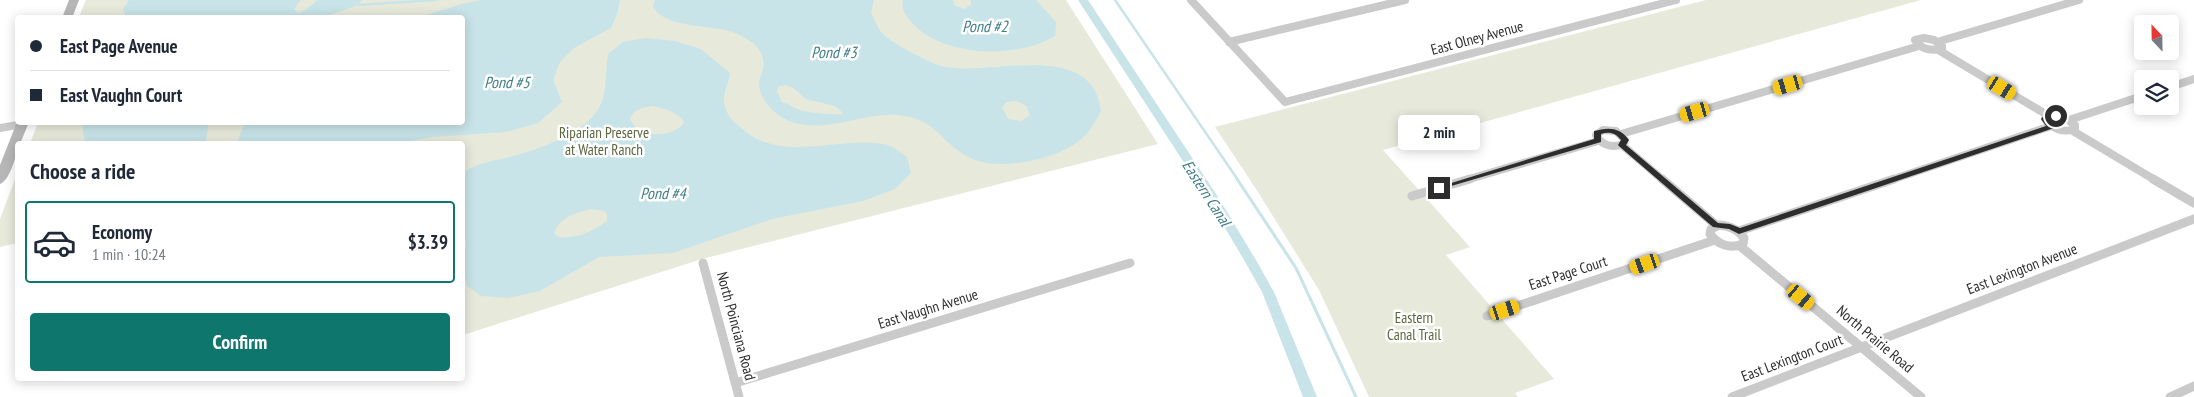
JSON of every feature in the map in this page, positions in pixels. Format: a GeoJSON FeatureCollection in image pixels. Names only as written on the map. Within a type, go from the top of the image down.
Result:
{"type":"FeatureCollection","features":[{"type":"Feature","properties":{"kind":"main road"},"geometry":{"type":"LineString","coordinates":[[68,15],[74,0]]}},
{"type":"Feature","properties":{"kind":"main road"},"geometry":{"type":"LineString","coordinates":[[16,141],[22,125]]}},
{"type":"Feature","properties":{"kind":"main road"},"geometry":{"type":"LineString","coordinates":[[0,180],[15,143]]}},
{"type":"Feature","properties":{"kind":"street"},"geometry":{"type":"LineString","coordinates":[[1190,0],[1229,42],[1405,0]]}},
{"type":"Feature","properties":{"kind":"street","name":"East Olney Avenue"},"geometry":{"type":"LineString","coordinates":[[1229,42],[1285,102],[1676,0]]}},
{"type":"Feature","properties":{"kind":"street"},"geometry":{"type":"LineString","coordinates":[[1937,42],[2079,0]]}},
{"type":"Feature","properties":{"kind":"street"},"geometry":{"type":"LineString","coordinates":[[1940,51],[1942,46],[1927,38],[1917,38],[1915,42],[1930,51],[1940,51],[2048,116],[2069,120],[2075,125],[2076,128],[2073,131]]}},
{"type":"Feature","properties":{"kind":"street"},"geometry":{"type":"LineString","coordinates":[[1621,134],[1919,46]]}},
{"type":"Feature","properties":{"kind":"street"},"geometry":{"type":"LineString","coordinates":[[2179,84],[2194,79]]}},
{"type":"Feature","properties":{"kind":"street"},"geometry":{"type":"LineString","coordinates":[[2069,120],[2134,99]]}},
{"type":"Feature","properties":{"kind":"street"},"geometry":{"type":"LineString","coordinates":[[2048,116],[2046,122],[2051,126],[2060,130],[2073,131],[2194,203]]}},
{"type":"Feature","properties":{"kind":"street"},"geometry":{"type":"LineString","coordinates":[[0,128],[15,125]]}},
{"type":"Feature","properties":{"kind":"street"},"geometry":{"type":"LineString","coordinates":[[1739,231],[2051,126]]}},
{"type":"Feature","properties":{"kind":"street"},"geometry":{"type":"LineString","coordinates":[[1598,141],[1596,135],[1603,130],[1612,130],[1621,134],[1625,140],[1622,145]]}},
{"type":"Feature","properties":{"kind":"street"},"geometry":{"type":"LineString","coordinates":[[1412,196],[1598,141],[1610,146],[1622,145],[1716,225],[1730,227],[1739,231],[1744,238],[1743,244],[1740,246],[1725,246],[1715,240],[1710,231],[1716,225]]}},
{"type":"Feature","properties":{"kind":"street","name":"East Lexington Avenue"},"geometry":{"type":"LineString","coordinates":[[1862,348],[2194,219]]}},
{"type":"Feature","properties":{"kind":"street","name":"East Page Court"},"geometry":{"type":"LineString","coordinates":[[1487,316],[1715,240]]}},
{"type":"Feature","properties":{"kind":"street","name":"North Prairie Road"},"geometry":{"type":"LineString","coordinates":[[1740,246],[1921,397]]}},
{"type":"Feature","properties":{"kind":"street","name":"North Poinciana Road"},"geometry":{"type":"LineString","coordinates":[[703,263],[739,397]]}},
{"type":"Feature","properties":{"kind":"street","name":"East Vaughn Avenue"},"geometry":{"type":"LineString","coordinates":[[736,383],[1130,263]]}},
{"type":"Feature","properties":{"kind":"street","name":"East Lexington Court"},"geometry":{"type":"LineString","coordinates":[[1732,397],[1862,348]]}},
{"type":"Feature","properties":{"kind":"street"},"geometry":{"type":"LineString","coordinates":[[2170,397],[2194,386]]}},
{"type":"Feature","properties":{"kind":"green space","name":"Riparian Preserve at Water Ranch"},"geometry":{"type":"Polygon","coordinates":[[[86,0],[1066,0],[1158,144],[702,259],[465,334],[465,141],[31,141],[37,125],[465,125],[465,15],[80,15],[86,0]]]}},
{"type":"Feature","properties":{"kind":"green space","name":"Eastern Canal Trail"},"geometry":{"type":"Polygon","coordinates":[[[1706,0],[1921,0],[1383,150],[1470,247],[1446,255],[1554,379],[1515,393],[1518,397],[1369,397],[1319,290],[1215,127],[1706,0]]]}},
{"type":"Feature","properties":{"kind":"green space"},"geometry":{"type":"Polygon","coordinates":[[[15,179],[15,243],[0,247],[0,219],[15,179]]]}},
{"type":"Feature","properties":{"kind":"water"},"geometry":{"type":"Polygon","coordinates":[[[129,0],[301,0],[294,9],[298,13],[304,11],[318,0],[362,0],[358,5],[330,15],[125,15],[123,9],[129,0]]]}},
{"type":"Feature","properties":{"kind":"water","name":"Pond #5"},"geometry":{"type":"Polygon","coordinates":[[[483,0],[620,0],[611,28],[574,48],[560,62],[553,80],[562,102],[538,123],[506,132],[432,137],[410,141],[238,141],[243,125],[465,125],[465,15],[426,15],[465,3],[483,0]]]}},
{"type":"Feature","properties":{"kind":"water","name":"Pond #3"},"geometry":{"type":"Polygon","coordinates":[[[655,0],[874,0],[871,12],[881,32],[891,41],[919,56],[941,66],[961,68],[1036,65],[1059,67],[1079,74],[1094,88],[1101,111],[1086,135],[1067,148],[1038,159],[1005,164],[975,160],[954,148],[927,124],[909,117],[883,115],[827,125],[812,126],[799,124],[780,116],[761,95],[759,80],[763,69],[763,61],[754,43],[729,31],[676,22],[658,13],[653,6],[655,0]],[[786,85],[778,87],[777,91],[782,102],[804,111],[844,114],[835,106],[806,99],[793,88],[786,85]],[[1017,101],[1007,102],[1002,107],[1008,119],[1022,121],[1030,115],[1026,106],[1017,101]]]}},
{"type":"Feature","properties":{"kind":"water","name":"Pond #2"},"geometry":{"type":"Polygon","coordinates":[[[903,0],[953,0],[954,5],[964,9],[971,5],[971,0],[1036,0],[1056,22],[1055,36],[1039,43],[1002,51],[981,51],[962,48],[943,43],[926,35],[906,16],[903,10],[903,0]]]}},
{"type":"Feature","properties":{"kind":"water","name":"Pond #4"},"geometry":{"type":"Polygon","coordinates":[[[646,38],[675,41],[701,49],[730,73],[724,99],[726,110],[734,122],[756,139],[774,145],[792,147],[850,143],[888,145],[907,157],[911,173],[895,189],[863,201],[772,219],[673,253],[599,257],[540,291],[508,298],[481,296],[467,286],[465,276],[465,172],[483,163],[518,155],[544,146],[582,126],[591,118],[602,102],[608,54],[623,42],[646,38]],[[652,106],[633,113],[630,119],[640,131],[651,134],[664,134],[676,130],[684,122],[674,113],[652,106]],[[591,209],[574,214],[564,219],[554,233],[558,237],[565,237],[577,236],[590,231],[607,221],[607,214],[604,211],[591,209]]]}},
{"type":"Feature","properties":{"kind":"water"},"geometry":{"type":"Polygon","coordinates":[[[82,125],[209,125],[206,141],[85,141],[82,125]]]}},
{"type":"Feature","properties":{"kind":"waterway"},"geometry":{"type":"LineString","coordinates":[[358,5],[436,0]]}},
{"type":"Feature","properties":{"kind":"waterway","name":"Eastern Canal"},"geometry":{"type":"LineString","coordinates":[[1083,0],[1214,200],[1250,260],[1268,292],[1310,397]]}},
{"type":"Feature","properties":{"kind":"waterway"},"geometry":{"type":"LineString","coordinates":[[1115,0],[1238,180]]}},
{"type":"Feature","properties":{"kind":"waterway"},"geometry":{"type":"LineString","coordinates":[[1237,179],[1296,268],[1356,397]]}},
{"type":"Feature","properties":{"kind":"route"},"geometry":{"type":"LineString","coordinates":[[1439,188],[1598,141],[1596,138],[1597,133],[1607,130],[1621,134],[1625,138],[1625,142],[1622,145],[1716,225],[1725,225],[1739,231],[2051,126],[2046,122],[2046,117],[2056,116]]}}]}
